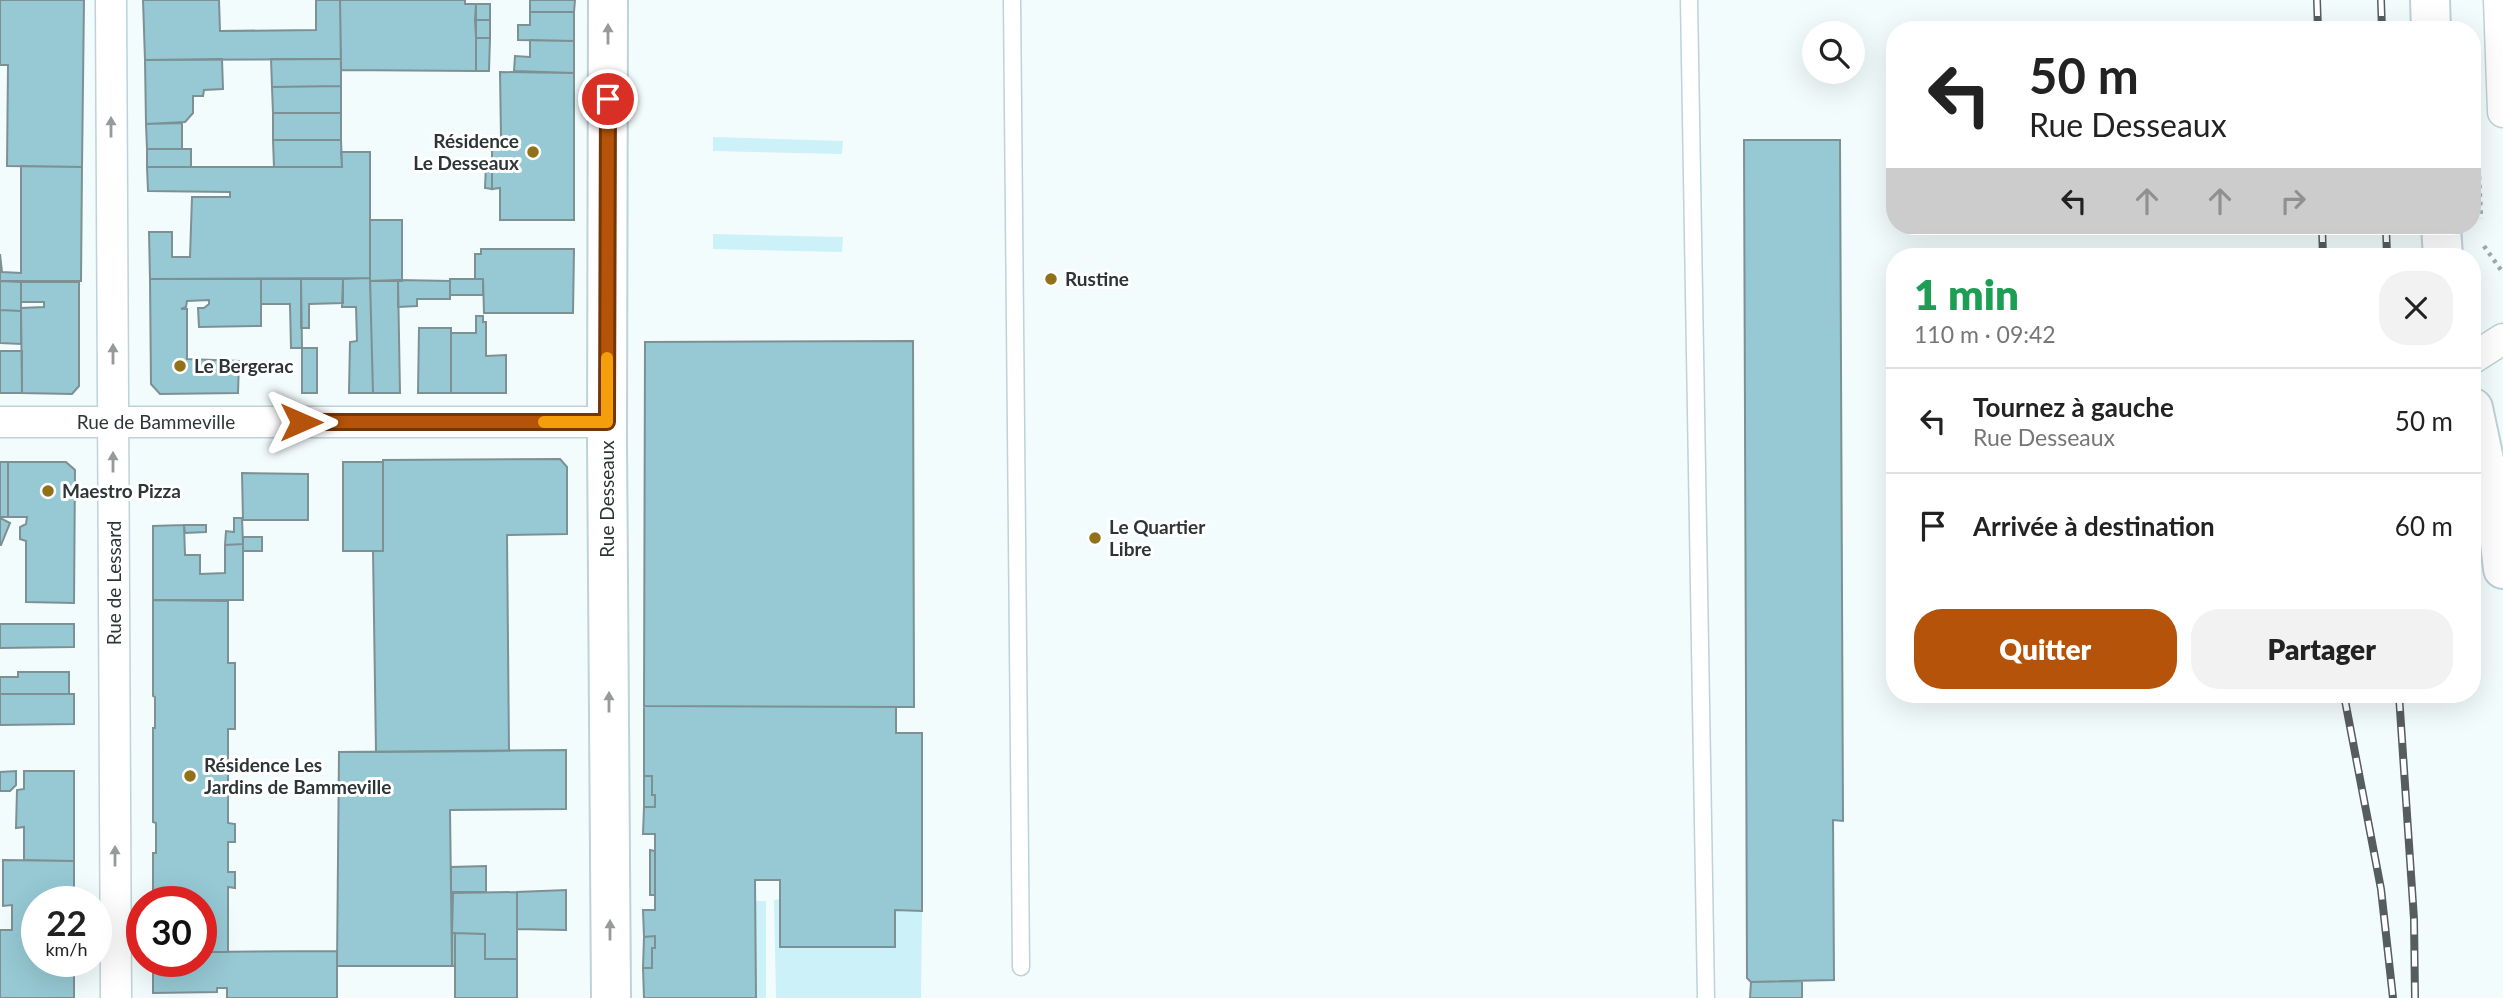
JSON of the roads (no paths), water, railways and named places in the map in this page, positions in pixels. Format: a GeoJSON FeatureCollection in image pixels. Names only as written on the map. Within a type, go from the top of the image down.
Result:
{"type":"FeatureCollection","features":[{"type":"Feature","properties":{"kind":"street","name":"Rue de Lessard"},"geometry":{"type":"LineString","coordinates":[[111,0],[116,998]]}},
{"type":"Feature","properties":{"kind":"street","name":"Rue Desseaux"},"geometry":{"type":"LineString","coordinates":[[608,0],[607,422],[611,998]]}},
{"type":"Feature","properties":{"kind":"street"},"geometry":{"type":"LineString","coordinates":[[2430,0],[2431,21]]}},
{"type":"Feature","properties":{"kind":"street"},"geometry":{"type":"LineString","coordinates":[[2499,0],[2503,112]]}},
{"type":"Feature","properties":{"kind":"street"},"geometry":{"type":"LineString","coordinates":[[2481,353],[2503,339]]}},
{"type":"Feature","properties":{"kind":"street","name":"Rue de Bammeville"},"geometry":{"type":"LineString","coordinates":[[0,422],[607,422]]}},
{"type":"Feature","properties":{"kind":"street"},"geometry":{"type":"LineString","coordinates":[[2481,446],[2498,526],[2503,569]]}},
{"type":"Feature","properties":{"kind":"lane"},"geometry":{"type":"LineString","coordinates":[[1012,0],[1021,967]]}},
{"type":"Feature","properties":{"kind":"lane"},"geometry":{"type":"LineString","coordinates":[[1689,0],[1706,998]]}},
{"type":"Feature","properties":{"kind":"railway"},"geometry":{"type":"LineString","coordinates":[[2317,0],[2318,21]]}},
{"type":"Feature","properties":{"kind":"railway"},"geometry":{"type":"LineString","coordinates":[[2381,0],[2382,21]]}},
{"type":"Feature","properties":{"kind":"railway"},"geometry":{"type":"LineString","coordinates":[[2322,235],[2323,248]]}},
{"type":"Feature","properties":{"kind":"railway"},"geometry":{"type":"LineString","coordinates":[[2386,235],[2387,248]]}},
{"type":"Feature","properties":{"kind":"railway"},"geometry":{"type":"LineString","coordinates":[[2346,703],[2381,889],[2393,998]]}},
{"type":"Feature","properties":{"kind":"railway"},"geometry":{"type":"LineString","coordinates":[[2400,703],[2414,919],[2415,998]]}},
{"type":"Feature","properties":{"kind":"place","name":"Résidence Le Desseaux"},"geometry":{"type":"Point","coordinates":[533,152]}},
{"type":"Feature","properties":{"kind":"place","name":"Rustine"},"geometry":{"type":"Point","coordinates":[1051,279]}},
{"type":"Feature","properties":{"kind":"place","name":"Le Bergerac"},"geometry":{"type":"Point","coordinates":[180,366]}},
{"type":"Feature","properties":{"kind":"place","name":"Maestro Pizza"},"geometry":{"type":"Point","coordinates":[48,491]}},
{"type":"Feature","properties":{"kind":"place","name":"Le Quartier Libre"},"geometry":{"type":"Point","coordinates":[1095,538]}},
{"type":"Feature","properties":{"kind":"place","name":"Résidence Les Jardins de Bammeville"},"geometry":{"type":"Point","coordinates":[190,776]}}]}
